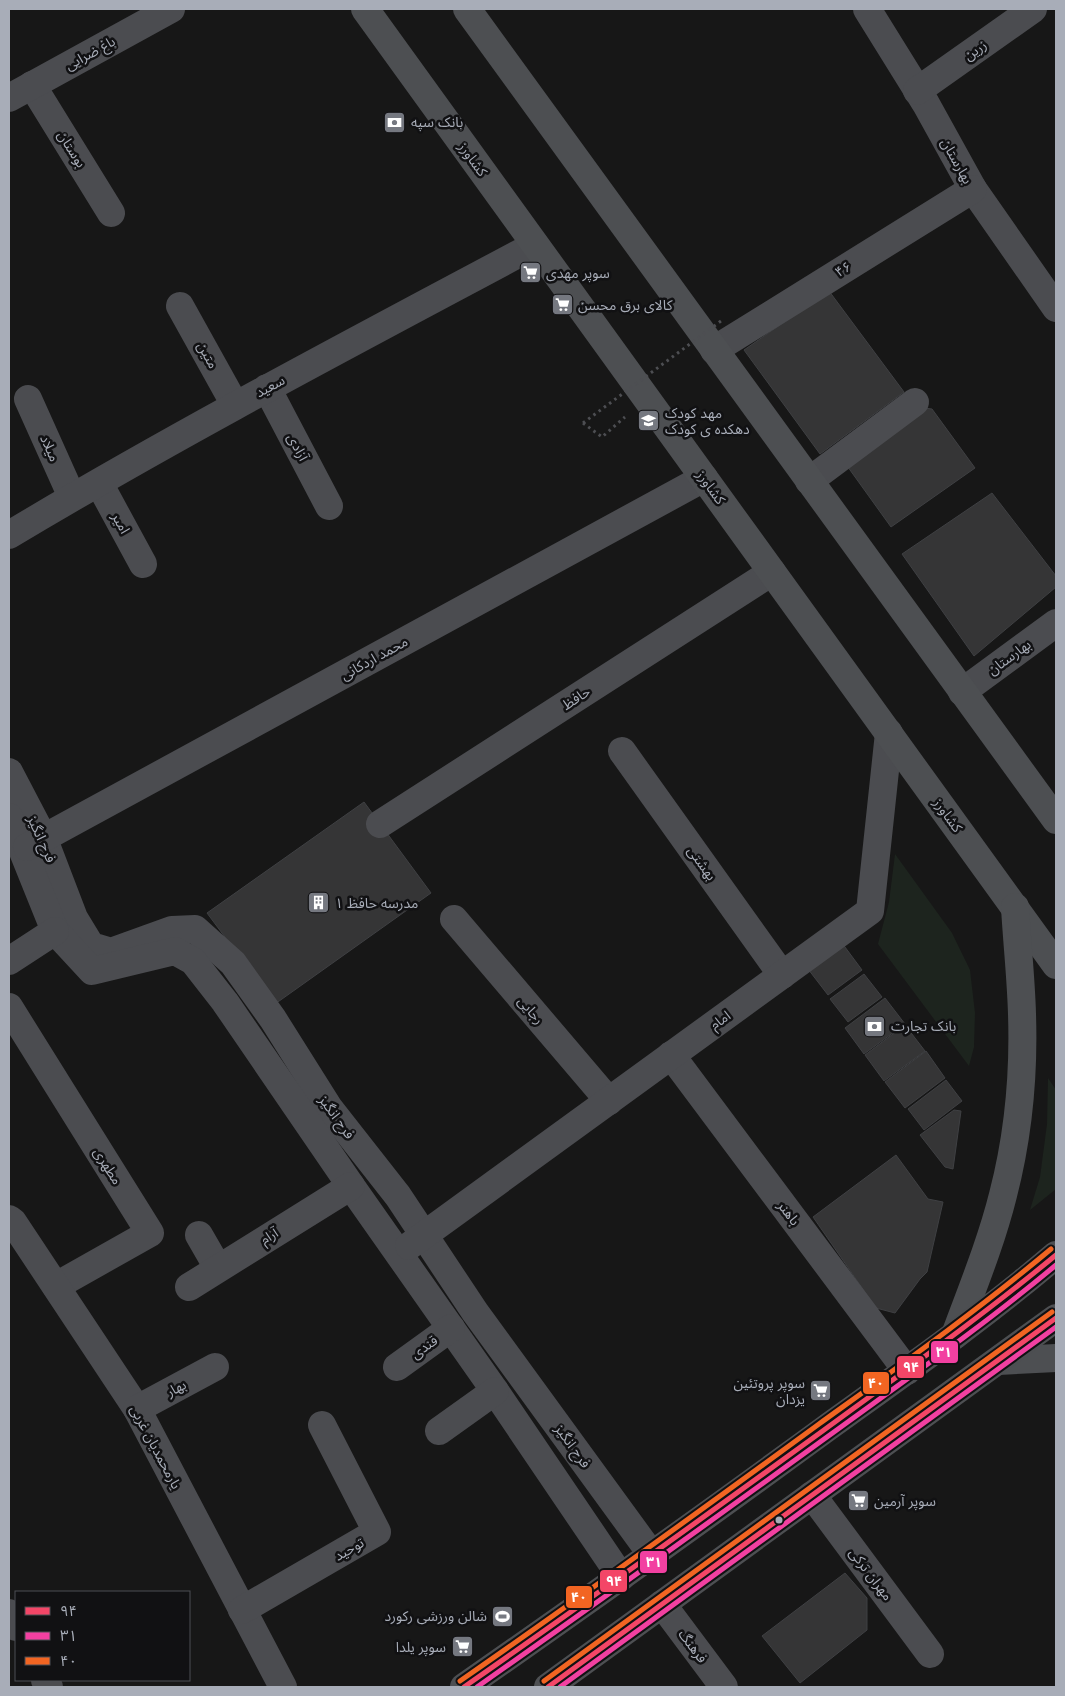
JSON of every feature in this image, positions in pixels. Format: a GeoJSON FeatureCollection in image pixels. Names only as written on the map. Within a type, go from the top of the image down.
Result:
{"type":"FeatureCollection","features":[{"type":"Feature","properties":{"kind":"main road","name":"کشاورز"},"geometry":{"type":"LineString","coordinates":[[365,9],[1056,965]]}},
{"type":"Feature","properties":{"kind":"main road"},"geometry":{"type":"LineString","coordinates":[[466,9],[1056,820]]}},
{"type":"Feature","properties":{"kind":"main road"},"geometry":{"type":"LineString","coordinates":[[955,1335],[987,1248],[1003,1194],[1014,1140],[1020,1087],[1022,1014],[1015,907]]}},
{"type":"Feature","properties":{"kind":"main road"},"geometry":{"type":"LineString","coordinates":[[464,1687],[648,1552],[907,1371],[1015,1290],[1056,1255]]}},
{"type":"Feature","properties":{"kind":"main road"},"geometry":{"type":"LineString","coordinates":[[548,1687],[1056,1318]]}},
{"type":"Feature","properties":{"kind":"main road"},"geometry":{"type":"LineString","coordinates":[[998,1361],[1056,1358]]}},
{"type":"Feature","properties":{"kind":"street","name":"باغ ضرایی"},"geometry":{"type":"LineString","coordinates":[[9,98],[171,9]]}},
{"type":"Feature","properties":{"kind":"street","name":"بهارستان"},"geometry":{"type":"LineString","coordinates":[[867,9],[918,91],[973,189],[1056,308]]}},
{"type":"Feature","properties":{"kind":"street","name":"زرین"},"geometry":{"type":"LineString","coordinates":[[918,91],[1033,9]]}},
{"type":"Feature","properties":{"kind":"street","name":"بوستان"},"geometry":{"type":"LineString","coordinates":[[32,85],[111,213]]}},
{"type":"Feature","properties":{"kind":"street","name":"۴۶"},"geometry":{"type":"LineString","coordinates":[[714,350],[973,189]]}},
{"type":"Feature","properties":{"kind":"street","name":"سعید"},"geometry":{"type":"LineString","coordinates":[[9,535],[72,497],[235,405],[536,245]]}},
{"type":"Feature","properties":{"kind":"street","name":"متین"},"geometry":{"type":"LineString","coordinates":[[180,306],[235,405]]}},
{"type":"Feature","properties":{"kind":"street","name":"آزادی"},"geometry":{"type":"LineString","coordinates":[[267,388],[329,506]]}},
{"type":"Feature","properties":{"kind":"street","name":"میلاد"},"geometry":{"type":"LineString","coordinates":[[28,399],[72,497]]}},
{"type":"Feature","properties":{"kind":"street"},"geometry":{"type":"LineString","coordinates":[[809,481],[915,402]]}},
{"type":"Feature","properties":{"kind":"street","name":"محمد اردکانی"},"geometry":{"type":"LineString","coordinates":[[31,845],[704,478]]}},
{"type":"Feature","properties":{"kind":"street","name":"امیر"},"geometry":{"type":"LineString","coordinates":[[99,482],[143,564]]}},
{"type":"Feature","properties":{"kind":"street","name":"حافظ"},"geometry":{"type":"LineString","coordinates":[[380,824],[772,572]]}},
{"type":"Feature","properties":{"kind":"street","name":"بهارستان"},"geometry":{"type":"LineString","coordinates":[[962,692],[1056,623]]}},
{"type":"Feature","properties":{"kind":"street","name":"امام"},"geometry":{"type":"LineString","coordinates":[[399,1253],[870,910],[889,733]]}},
{"type":"Feature","properties":{"kind":"street","name":"بهشتی"},"geometry":{"type":"LineString","coordinates":[[622,751],[782,975]]}},
{"type":"Feature","properties":{"kind":"street","name":"فرح انگیز"},"geometry":{"type":"LineString","coordinates":[[9,772],[31,845],[91,946],[111,952],[172,930],[195,929],[234,963],[273,1019],[329,1108],[398,1196],[475,1312],[648,1552]]}},
{"type":"Feature","properties":{"kind":"street"},"geometry":{"type":"LineString","coordinates":[[9,817],[31,845],[56,930],[92,971],[176,951],[193,961],[225,1002],[619,1573]]}},
{"type":"Feature","properties":{"kind":"street","name":"رجایی"},"geometry":{"type":"LineString","coordinates":[[454,919],[609,1101]]}},
{"type":"Feature","properties":{"kind":"street"},"geometry":{"type":"LineString","coordinates":[[9,961],[56,930]]}},
{"type":"Feature","properties":{"kind":"street","name":"مطهری"},"geometry":{"type":"LineString","coordinates":[[9,1007],[150,1233],[56,1286]]}},
{"type":"Feature","properties":{"kind":"street","name":"باهنر"},"geometry":{"type":"LineString","coordinates":[[671,1055],[907,1371]]}},
{"type":"Feature","properties":{"kind":"street","name":"آرام"},"geometry":{"type":"LineString","coordinates":[[189,1287],[351,1186]]}},
{"type":"Feature","properties":{"kind":"street","name":"یارمحمدیان غربی"},"geometry":{"type":"LineString","coordinates":[[10,1222],[56,1286],[137,1409],[283,1687]]}},
{"type":"Feature","properties":{"kind":"street"},"geometry":{"type":"LineString","coordinates":[[199,1235],[218,1268]]}},
{"type":"Feature","properties":{"kind":"street","name":"قندی"},"geometry":{"type":"LineString","coordinates":[[397,1367],[451,1328]]}},
{"type":"Feature","properties":{"kind":"street","name":"بهار"},"geometry":{"type":"LineString","coordinates":[[137,1409],[215,1367]]}},
{"type":"Feature","properties":{"kind":"street"},"geometry":{"type":"LineString","coordinates":[[439,1432],[494,1391]]}},
{"type":"Feature","properties":{"kind":"street","name":"توحید"},"geometry":{"type":"LineString","coordinates":[[242,1610],[377,1532],[322,1425]]}},
{"type":"Feature","properties":{"kind":"street","name":"مهران ترکی"},"geometry":{"type":"LineString","coordinates":[[812,1495],[930,1654]]}},
{"type":"Feature","properties":{"kind":"street","name":"فرهنگ"},"geometry":{"type":"LineString","coordinates":[[662,1604],[724,1687]]}},
{"type":"Feature","properties":{"kind":"street"},"geometry":{"type":"LineString","coordinates":[[9,1613],[15,1625]]}},
{"type":"Feature","properties":{"kind":"path"},"geometry":{"type":"LineString","coordinates":[[602,437],[583,423],[721,322]]}},
{"type":"Feature","properties":{"kind":"shaded area"},"geometry":{"type":"Polygon","coordinates":[[[895,854],[952,933],[970,970],[975,1013],[974,1047],[969,1066],[878,944],[889,902],[895,854]]]}},
{"type":"Feature","properties":{"kind":"shaded area"},"geometry":{"type":"Polygon","coordinates":[[[1048,1078],[1056,1090],[1056,1189],[1030,1210],[1040,1177],[1047,1124],[1048,1078]]]}},
{"type":"Feature","properties":{"kind":"building"},"geometry":{"type":"Polygon","coordinates":[[[829,291],[904,392],[820,454],[744,350],[829,291]]]}},
{"type":"Feature","properties":{"kind":"building"},"geometry":{"type":"Polygon","coordinates":[[[924,408],[932,409],[975,468],[891,527],[845,463],[924,408]]]}},
{"type":"Feature","properties":{"kind":"building"},"geometry":{"type":"Polygon","coordinates":[[[992,493],[1056,576],[1056,587],[974,656],[902,554],[992,493]]]}},
{"type":"Feature","properties":{"kind":"building","name":"مدرسه حافظ ۱"},"geometry":{"type":"Polygon","coordinates":[[[364,802],[431,893],[275,1004],[207,913],[364,802]]]}},
{"type":"Feature","properties":{"kind":"building"},"geometry":{"type":"Polygon","coordinates":[[[842,943],[862,970],[828,995],[808,969],[842,943]]]}},
{"type":"Feature","properties":{"kind":"building"},"geometry":{"type":"Polygon","coordinates":[[[864,974],[882,997],[848,1022],[830,999],[864,974]]]}},
{"type":"Feature","properties":{"kind":"building","name":"بانک تجارت"},"geometry":{"type":"Polygon","coordinates":[[[885,998],[905,1024],[864,1054],[845,1028],[885,998]]]}},
{"type":"Feature","properties":{"kind":"building"},"geometry":{"type":"Polygon","coordinates":[[[905,1025],[925,1051],[884,1081],[865,1055],[905,1025]]]}},
{"type":"Feature","properties":{"kind":"building"},"geometry":{"type":"Polygon","coordinates":[[[926,1051],[945,1078],[905,1108],[885,1082],[926,1051]]]}},
{"type":"Feature","properties":{"kind":"building"},"geometry":{"type":"Polygon","coordinates":[[[946,1080],[962,1101],[924,1130],[908,1109],[946,1080]]]}},
{"type":"Feature","properties":{"kind":"building"},"geometry":{"type":"Polygon","coordinates":[[[954,1110],[961,1111],[953,1169],[945,1167],[920,1135],[954,1110]]]}},
{"type":"Feature","properties":{"kind":"building"},"geometry":{"type":"Polygon","coordinates":[[[896,1155],[928,1199],[943,1202],[927,1272],[895,1313],[876,1308],[813,1217],[896,1155]]]}},
{"type":"Feature","properties":{"kind":"building"},"geometry":{"type":"Polygon","coordinates":[[[845,1573],[867,1598],[867,1630],[800,1683],[762,1636],[845,1573]]]}},
{"type":"Feature","properties":{"kind":"transit line","name":"۴۰"},"geometry":{"type":"LineString","coordinates":[[460,1681],[640,1554],[908,1360],[966,1317],[1051,1249]]}},
{"type":"Feature","properties":{"kind":"transit line","name":"۹۴"},"geometry":{"type":"LineString","coordinates":[[464,1687],[644,1560],[883,1387],[970,1323],[1056,1255]]}},
{"type":"Feature","properties":{"kind":"transit line","name":"۳۱"},"geometry":{"type":"LineString","coordinates":[[477,1687],[914,1374],[1000,1310],[1056,1265]]}},
{"type":"Feature","properties":{"kind":"transit line","name":"۴۰"},"geometry":{"type":"LineString","coordinates":[[544,1681],[1052,1312]]}},
{"type":"Feature","properties":{"kind":"transit line","name":"۹۴"},"geometry":{"type":"LineString","coordinates":[[548,1687],[1056,1318]]}},
{"type":"Feature","properties":{"kind":"transit line","name":"۳۱"},"geometry":{"type":"LineString","coordinates":[[560,1687],[1056,1327]]}},
{"type":"Feature","properties":{"kind":"place","name":"بانک سپه"},"geometry":{"type":"Point","coordinates":[395,122]}},
{"type":"Feature","properties":{"kind":"place","name":"سوپر مهدی"},"geometry":{"type":"Point","coordinates":[530,273]}},
{"type":"Feature","properties":{"kind":"place","name":"کالای برق محسن"},"geometry":{"type":"Point","coordinates":[562,305]}},
{"type":"Feature","properties":{"kind":"place","name":"مهد کودک دهکده ی کودک"},"geometry":{"type":"Point","coordinates":[649,421]}},
{"type":"Feature","properties":{"kind":"place","name":"مدرسه حافظ ۱"},"geometry":{"type":"Point","coordinates":[319,903]}},
{"type":"Feature","properties":{"kind":"place","name":"بانک تجارت"},"geometry":{"type":"Point","coordinates":[875,1026]}},
{"type":"Feature","properties":{"kind":"place","name":"سوپر پروتئین یزدان"},"geometry":{"type":"Point","coordinates":[821,1391]}},
{"type":"Feature","properties":{"kind":"place","name":"سوپر آرمین"},"geometry":{"type":"Point","coordinates":[858,1501]}},
{"type":"Feature","properties":{"kind":"place","name":"شالن ورزشی رکورد"},"geometry":{"type":"Point","coordinates":[503,1616]}},
{"type":"Feature","properties":{"kind":"place","name":"سوپر یلدا"},"geometry":{"type":"Point","coordinates":[462,1647]}}]}
